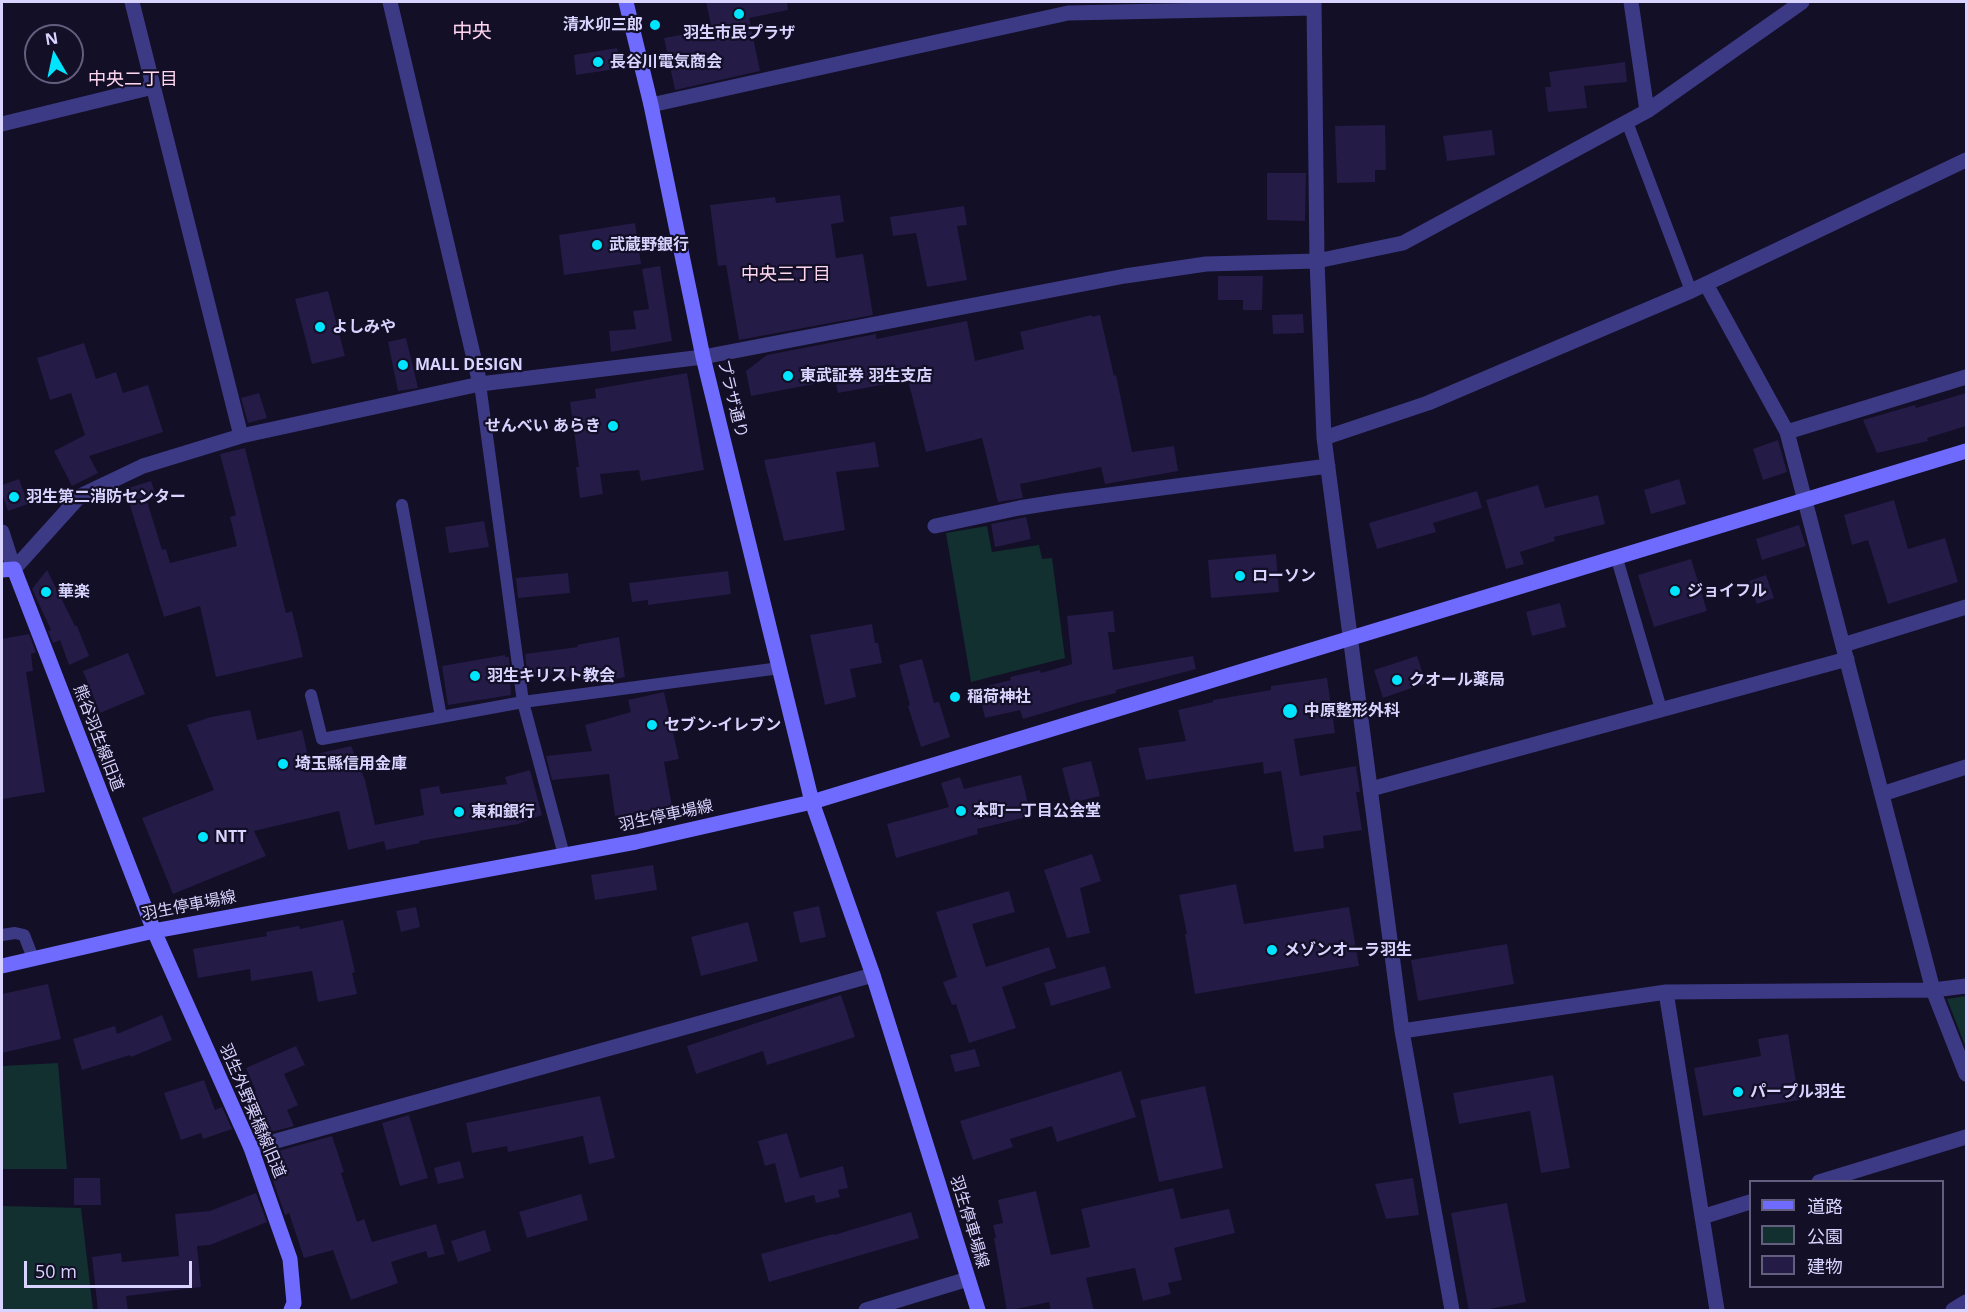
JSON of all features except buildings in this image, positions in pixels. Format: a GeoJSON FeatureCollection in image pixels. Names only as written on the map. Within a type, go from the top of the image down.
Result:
{"type":"FeatureCollection","features":[{"type":"Feature","properties":{"kind":"street"},"geometry":{"type":"LineString","coordinates":[[132,2],[241,436]]}},
{"type":"Feature","properties":{"kind":"street"},"geometry":{"type":"LineString","coordinates":[[390,2],[480,384]]}},
{"type":"Feature","properties":{"kind":"street","name":"プラザ通り"},"geometry":{"type":"LineString","coordinates":[[626,2],[651,105],[703,357],[813,802]]}},
{"type":"Feature","properties":{"kind":"street"},"geometry":{"type":"LineString","coordinates":[[1631,2],[1647,111]]}},
{"type":"Feature","properties":{"kind":"street"},"geometry":{"type":"LineString","coordinates":[[8,570],[80,496],[143,466],[241,436],[480,384],[703,357],[1125,276],[1206,264],[1317,261],[1403,243],[1647,111],[1802,2]]}},
{"type":"Feature","properties":{"kind":"street"},"geometry":{"type":"LineString","coordinates":[[651,105],[1068,13],[1314,5],[1317,261],[1324,438],[1402,1031],[1452,1311]]}},
{"type":"Feature","properties":{"kind":"street"},"geometry":{"type":"LineString","coordinates":[[2,124],[153,87]]}},
{"type":"Feature","properties":{"kind":"street"},"geometry":{"type":"LineString","coordinates":[[1324,438],[1428,403],[1691,291],[1966,160]]}},
{"type":"Feature","properties":{"kind":"street"},"geometry":{"type":"LineString","coordinates":[[1706,284],[1787,432],[1934,990],[1966,1074]]}},
{"type":"Feature","properties":{"kind":"street"},"geometry":{"type":"LineString","coordinates":[[1787,432],[1966,377]]}},
{"type":"Feature","properties":{"kind":"street"},"geometry":{"type":"LineString","coordinates":[[813,802],[1966,451]]}},
{"type":"Feature","properties":{"kind":"street"},"geometry":{"type":"LineString","coordinates":[[935,526],[1063,501],[1328,466]]}},
{"type":"Feature","properties":{"kind":"street"},"geometry":{"type":"LineString","coordinates":[[2,532],[8,570]]}},
{"type":"Feature","properties":{"kind":"street","name":"熊谷羽生線旧道"},"geometry":{"type":"LineString","coordinates":[[8,570],[154,931]]}},
{"type":"Feature","properties":{"kind":"street"},"geometry":{"type":"LineString","coordinates":[[1371,789],[1662,709],[1845,652],[1966,607]]}},
{"type":"Feature","properties":{"kind":"street"},"geometry":{"type":"LineString","coordinates":[[1882,794],[1966,767]]}},
{"type":"Feature","properties":{"kind":"street","name":"羽生停車場線"},"geometry":{"type":"LineString","coordinates":[[2,966],[154,931],[636,842],[813,802],[873,975],[978,1311]]}},
{"type":"Feature","properties":{"kind":"street","name":"羽生外野栗橋線旧道"},"geometry":{"type":"LineString","coordinates":[[154,931],[251,1148],[290,1259],[294,1303],[291,1311]]}},
{"type":"Feature","properties":{"kind":"street"},"geometry":{"type":"LineString","coordinates":[[251,1148],[873,975]]}},
{"type":"Feature","properties":{"kind":"street"},"geometry":{"type":"LineString","coordinates":[[1402,1031],[1666,992],[1934,990],[1966,986]]}},
{"type":"Feature","properties":{"kind":"street"},"geometry":{"type":"LineString","coordinates":[[1666,992],[1717,1311]]}},
{"type":"Feature","properties":{"kind":"street"},"geometry":{"type":"LineString","coordinates":[[1826,1180],[1966,1137]]}},
{"type":"Feature","properties":{"kind":"street"},"geometry":{"type":"LineString","coordinates":[[1702,1217],[1749,1202]]}},
{"type":"Feature","properties":{"kind":"street"},"geometry":{"type":"LineString","coordinates":[[866,1311],[968,1279]]}},
{"type":"Feature","properties":{"kind":"street"},"geometry":{"type":"LineString","coordinates":[[1953,1311],[1966,1302]]}},
{"type":"Feature","properties":{"kind":"lane"},"geometry":{"type":"LineString","coordinates":[[1627,122],[1691,291]]}},
{"type":"Feature","properties":{"kind":"lane"},"geometry":{"type":"LineString","coordinates":[[480,384],[523,702],[564,855]]}},
{"type":"Feature","properties":{"kind":"lane"},"geometry":{"type":"LineString","coordinates":[[402,505],[441,717]]}},
{"type":"Feature","properties":{"kind":"lane"},"geometry":{"type":"LineString","coordinates":[[1617,559],[1662,709]]}},
{"type":"Feature","properties":{"kind":"lane"},"geometry":{"type":"LineString","coordinates":[[311,694],[322,739],[523,702],[780,668]]}},
{"type":"Feature","properties":{"kind":"lane"},"geometry":{"type":"LineString","coordinates":[[2,936],[15,933],[24,935],[33,958]]}},
{"type":"Feature","properties":{"kind":"green space"},"geometry":{"type":"Polygon","coordinates":[[[987,526],[992,552],[1039,545],[1042,559],[1052,558],[1065,658],[971,682],[946,533],[987,526]]]}},
{"type":"Feature","properties":{"kind":"green space"},"geometry":{"type":"Polygon","coordinates":[[[1966,996],[1966,1048],[1947,999],[1966,996]]]}},
{"type":"Feature","properties":{"kind":"green space"},"geometry":{"type":"Polygon","coordinates":[[[58,1063],[67,1169],[2,1169],[2,1066],[58,1063]]]}},
{"type":"Feature","properties":{"kind":"green space"},"geometry":{"type":"Polygon","coordinates":[[[2,1206],[81,1208],[93,1310],[2,1310],[2,1206]]]}},
{"type":"Feature","properties":{"kind":"place","name":"羽生市民プラザ"},"geometry":{"type":"Point","coordinates":[739,14]}},
{"type":"Feature","properties":{"kind":"place","name":"清水卯三郎"},"geometry":{"type":"Point","coordinates":[655,25]}},
{"type":"Feature","properties":{"kind":"place","name":"長谷川電気商会"},"geometry":{"type":"Point","coordinates":[598,62]}},
{"type":"Feature","properties":{"kind":"place","name":"武蔵野銀行"},"geometry":{"type":"Point","coordinates":[597,245]}},
{"type":"Feature","properties":{"kind":"place","name":"よしみや"},"geometry":{"type":"Point","coordinates":[320,327]}},
{"type":"Feature","properties":{"kind":"place","name":"MALL DESIGN"},"geometry":{"type":"Point","coordinates":[403,365]}},
{"type":"Feature","properties":{"kind":"place","name":"東武証券 羽生支店"},"geometry":{"type":"Point","coordinates":[788,376]}},
{"type":"Feature","properties":{"kind":"place","name":"せんべい あらき"},"geometry":{"type":"Point","coordinates":[613,426]}},
{"type":"Feature","properties":{"kind":"place","name":"羽生第二消防センター"},"geometry":{"type":"Point","coordinates":[14,497]}},
{"type":"Feature","properties":{"kind":"place","name":"ローソン"},"geometry":{"type":"Point","coordinates":[1240,576]}},
{"type":"Feature","properties":{"kind":"place","name":"ジョイフル"},"geometry":{"type":"Point","coordinates":[1675,591]}},
{"type":"Feature","properties":{"kind":"place","name":"華楽"},"geometry":{"type":"Point","coordinates":[46,592]}},
{"type":"Feature","properties":{"kind":"place","name":"羽生キリスト教会"},"geometry":{"type":"Point","coordinates":[475,676]}},
{"type":"Feature","properties":{"kind":"place","name":"クオール薬局"},"geometry":{"type":"Point","coordinates":[1397,680]}},
{"type":"Feature","properties":{"kind":"place","name":"稲荷神社"},"geometry":{"type":"Point","coordinates":[955,697]}},
{"type":"Feature","properties":{"kind":"place","name":"中原整形外科"},"geometry":{"type":"Point","coordinates":[1290,711]}},
{"type":"Feature","properties":{"kind":"place","name":"セブン-イレブン"},"geometry":{"type":"Point","coordinates":[652,725]}},
{"type":"Feature","properties":{"kind":"place","name":"埼玉縣信用金庫"},"geometry":{"type":"Point","coordinates":[283,764]}},
{"type":"Feature","properties":{"kind":"place","name":"本町一丁目公会堂"},"geometry":{"type":"Point","coordinates":[961,811]}},
{"type":"Feature","properties":{"kind":"place","name":"東和銀行"},"geometry":{"type":"Point","coordinates":[459,812]}},
{"type":"Feature","properties":{"kind":"place","name":"NTT"},"geometry":{"type":"Point","coordinates":[203,837]}},
{"type":"Feature","properties":{"kind":"place","name":"メゾンオーラ羽生"},"geometry":{"type":"Point","coordinates":[1272,950]}},
{"type":"Feature","properties":{"kind":"place","name":"パープル羽生"},"geometry":{"type":"Point","coordinates":[1738,1092]}},
{"type":"Feature","properties":{"kind":"district","name":"中央"},"geometry":{"type":"Point","coordinates":[472,32]}},
{"type":"Feature","properties":{"kind":"district","name":"中央二丁目"},"geometry":{"type":"Point","coordinates":[133,80]}},
{"type":"Feature","properties":{"kind":"district","name":"中央三丁目"},"geometry":{"type":"Point","coordinates":[786,275]}}]}
